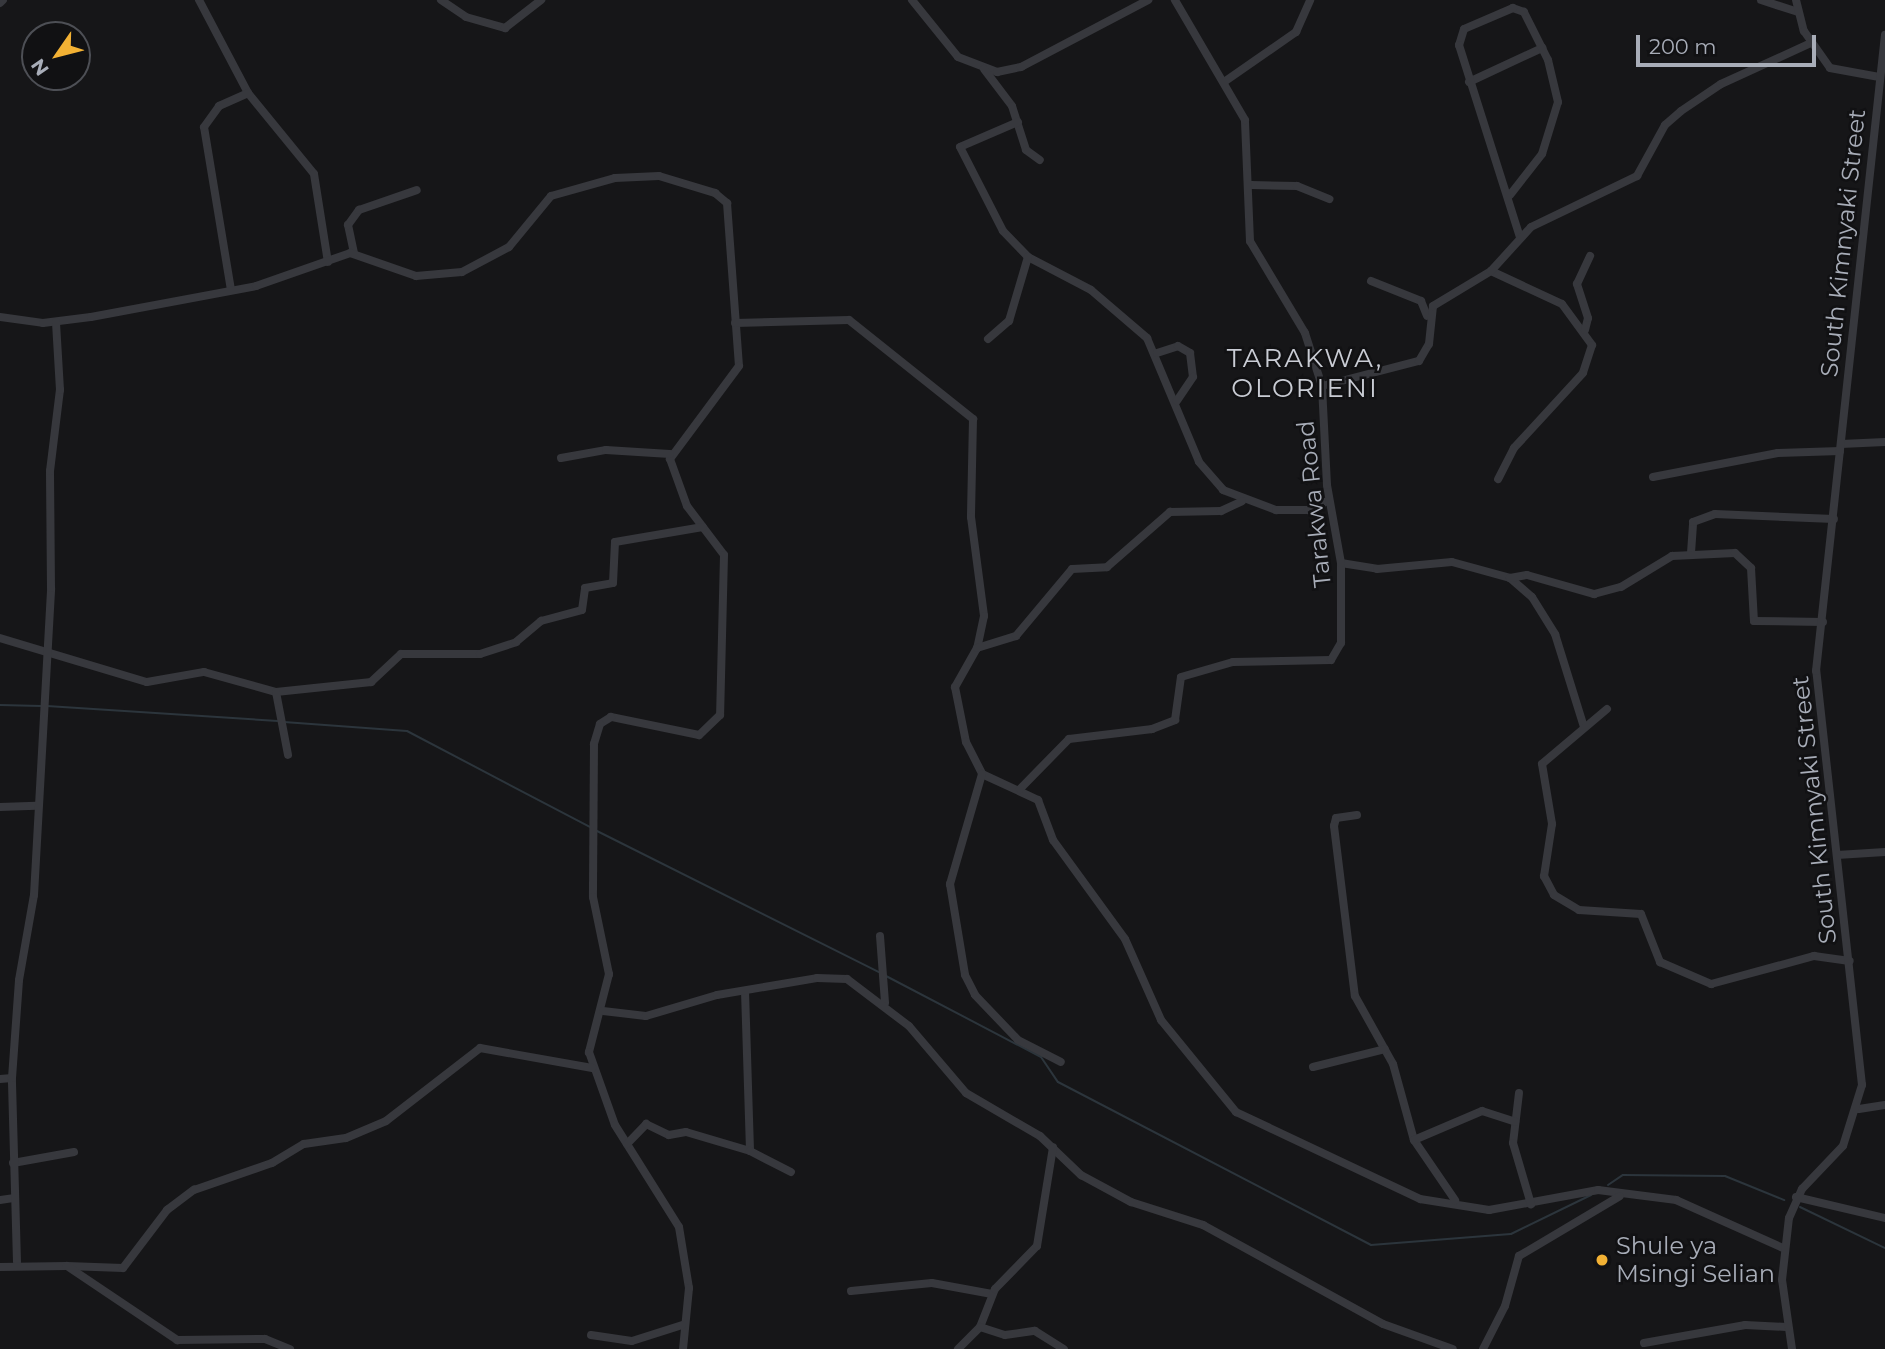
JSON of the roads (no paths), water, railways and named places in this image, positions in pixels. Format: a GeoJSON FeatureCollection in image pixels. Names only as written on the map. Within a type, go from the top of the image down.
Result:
{"type":"FeatureCollection","features":[{"type":"Feature","properties":{"kind":"street"},"geometry":{"type":"LineString","coordinates":[[200,0],[248,93],[314,174],[328,262]]}},
{"type":"Feature","properties":{"kind":"street"},"geometry":{"type":"LineString","coordinates":[[440,0],[466,17],[505,28],[541,0]]}},
{"type":"Feature","properties":{"kind":"street"},"geometry":{"type":"LineString","coordinates":[[912,0],[952,51],[984,69],[1018,122],[1026,150],[1040,160]]}},
{"type":"Feature","properties":{"kind":"street"},"geometry":{"type":"LineString","coordinates":[[984,69],[1021,67],[1148,0]]}},
{"type":"Feature","properties":{"kind":"street","name":"Tarakwa Road"},"geometry":{"type":"LineString","coordinates":[[1020,789],[1069,739],[1152,729],[1175,720],[1181,677],[1233,662],[1335,659],[1343,623],[1341,563],[1329,500],[1322,386],[1305,333],[1252,249],[1251,185],[1245,120],[1175,0]]}},
{"type":"Feature","properties":{"kind":"street"},"geometry":{"type":"LineString","coordinates":[[1224,82],[1296,32],[1310,0]]}},
{"type":"Feature","properties":{"kind":"street"},"geometry":{"type":"LineString","coordinates":[[1761,0],[1798,12]]}},
{"type":"Feature","properties":{"kind":"street"},"geometry":{"type":"LineString","coordinates":[[1796,0],[1811,43],[1839,74],[1881,74]]}},
{"type":"Feature","properties":{"kind":"street"},"geometry":{"type":"LineString","coordinates":[[1510,195],[1532,173],[1556,117],[1556,86],[1542,48],[1519,8],[1464,29],[1459,45],[1469,82],[1510,195],[1520,237]]}},
{"type":"Feature","properties":{"kind":"street","name":"South Kimnyaki Street"},"geometry":{"type":"LineString","coordinates":[[1791,1349],[1786,1327],[1783,1248],[1796,1197],[1843,1146],[1859,1110],[1861,1041],[1816,701],[1840,448],[1885,35]]}},
{"type":"Feature","properties":{"kind":"street"},"geometry":{"type":"LineString","coordinates":[[1427,316],[1439,301],[1491,271],[1520,237],[1545,219],[1626,184],[1651,159],[1665,125],[1721,83],[1811,43]]}},
{"type":"Feature","properties":{"kind":"street"},"geometry":{"type":"LineString","coordinates":[[1469,82],[1542,48]]}},
{"type":"Feature","properties":{"kind":"street"},"geometry":{"type":"LineString","coordinates":[[231,290],[204,127],[219,106],[248,93]]}},
{"type":"Feature","properties":{"kind":"street"},"geometry":{"type":"LineString","coordinates":[[1018,122],[965,140],[959,151],[996,219],[1028,257],[1091,290],[1157,353],[1199,462],[1242,501],[1289,511],[1329,500]]}},
{"type":"Feature","properties":{"kind":"street"},"geometry":{"type":"LineString","coordinates":[[0,317],[56,322],[231,290],[354,253],[416,276],[462,272],[509,247],[551,196],[615,178],[659,176],[715,193],[727,203],[735,323],[736,374],[670,454]]}},
{"type":"Feature","properties":{"kind":"street"},"geometry":{"type":"LineString","coordinates":[[1251,185],[1297,186],[1329,199]]}},
{"type":"Feature","properties":{"kind":"street"},"geometry":{"type":"LineString","coordinates":[[354,253],[348,225],[359,210],[417,190]]}},
{"type":"Feature","properties":{"kind":"street"},"geometry":{"type":"LineString","coordinates":[[1585,330],[1588,318],[1577,284],[1590,256]]}},
{"type":"Feature","properties":{"kind":"street"},"geometry":{"type":"LineString","coordinates":[[988,339],[1009,321],[1028,257]]}},
{"type":"Feature","properties":{"kind":"street"},"geometry":{"type":"LineString","coordinates":[[1491,271],[1562,304],[1585,330],[1592,352],[1583,373],[1522,438],[1498,480]]}},
{"type":"Feature","properties":{"kind":"street"},"geometry":{"type":"LineString","coordinates":[[1322,386],[1419,361],[1429,344],[1427,316],[1421,301],[1371,281]]}},
{"type":"Feature","properties":{"kind":"street"},"geometry":{"type":"LineString","coordinates":[[735,323],[849,320],[973,419],[971,517],[984,615],[977,648],[954,696],[982,774],[950,884],[965,975],[975,995],[1018,1040],[1061,1062]]}},
{"type":"Feature","properties":{"kind":"street"},"geometry":{"type":"LineString","coordinates":[[17,1262],[12,1078],[19,980],[34,895],[36,806],[46,649],[50,471],[60,390],[56,322]]}},
{"type":"Feature","properties":{"kind":"street"},"geometry":{"type":"LineString","coordinates":[[1157,353],[1178,346],[1190,353],[1193,377],[1177,401]]}},
{"type":"Feature","properties":{"kind":"street"},"geometry":{"type":"LineString","coordinates":[[1653,477],[1771,454],[1885,442]]}},
{"type":"Feature","properties":{"kind":"street"},"geometry":{"type":"LineString","coordinates":[[561,458],[606,450],[670,454]]}},
{"type":"Feature","properties":{"kind":"street"},"geometry":{"type":"LineString","coordinates":[[670,454],[680,491],[724,555],[719,610],[724,679],[715,725],[699,735],[622,715],[596,732],[592,881],[608,958],[603,1011],[589,1044],[592,1068],[627,1144],[679,1227],[689,1288],[682,1325],[683,1349]]}},
{"type":"Feature","properties":{"kind":"street"},"geometry":{"type":"LineString","coordinates":[[977,648],[1016,636],[1072,569],[1107,567],[1170,512],[1217,512],[1242,501]]}},
{"type":"Feature","properties":{"kind":"street"},"geometry":{"type":"LineString","coordinates":[[1691,553],[1693,522],[1715,514],[1834,519]]}},
{"type":"Feature","properties":{"kind":"street"},"geometry":{"type":"LineString","coordinates":[[0,638],[46,649],[146,682],[212,672],[276,692],[371,682],[401,654],[491,651],[541,621],[582,610],[585,588],[613,583],[615,542],[703,527]]}},
{"type":"Feature","properties":{"kind":"street"},"geometry":{"type":"LineString","coordinates":[[1510,578],[1527,575],[1594,594],[1691,553],[1735,553],[1749,560],[1754,621],[1823,622]]}},
{"type":"Feature","properties":{"kind":"street"},"geometry":{"type":"LineString","coordinates":[[1341,563],[1377,569],[1452,562],[1510,578],[1532,597],[1555,634],[1584,727]]}},
{"type":"Feature","properties":{"kind":"street"},"geometry":{"type":"LineString","coordinates":[[276,692],[288,754]]}},
{"type":"Feature","properties":{"kind":"street"},"geometry":{"type":"LineString","coordinates":[[1607,709],[1542,764],[1552,824],[1544,876],[1554,895],[1578,910],[1641,914],[1660,962],[1711,984],[1814,956],[1850,961]]}},
{"type":"Feature","properties":{"kind":"street"},"geometry":{"type":"LineString","coordinates":[[982,774],[1020,789],[1038,800],[1053,840],[1115,920],[1161,1020],[1236,1112],[1406,1193],[1455,1200],[1489,1210],[1598,1190],[1688,1203],[1783,1248]]}},
{"type":"Feature","properties":{"kind":"street"},"geometry":{"type":"LineString","coordinates":[[0,807],[36,806]]}},
{"type":"Feature","properties":{"kind":"street"},"geometry":{"type":"LineString","coordinates":[[1357,815],[1336,818],[1334,826],[1342,932],[1359,1012],[1385,1049],[1414,1140],[1455,1200]]}},
{"type":"Feature","properties":{"kind":"street"},"geometry":{"type":"LineString","coordinates":[[1837,855],[1885,852]]}},
{"type":"Feature","properties":{"kind":"street"},"geometry":{"type":"LineString","coordinates":[[880,936],[885,1003]]}},
{"type":"Feature","properties":{"kind":"street"},"geometry":{"type":"LineString","coordinates":[[603,1011],[646,1016],[745,991],[830,977],[858,984],[885,1003],[966,1093],[1053,1147],[1081,1175],[1119,1196],[1203,1225],[1315,1281],[1367,1316],[1453,1349]]}},
{"type":"Feature","properties":{"kind":"street"},"geometry":{"type":"LineString","coordinates":[[745,991],[750,1152]]}},
{"type":"Feature","properties":{"kind":"street"},"geometry":{"type":"LineString","coordinates":[[0,1267],[17,1262],[123,1268],[167,1210],[194,1190],[272,1163],[304,1144],[346,1138],[386,1121],[480,1048],[592,1068]]}},
{"type":"Feature","properties":{"kind":"street"},"geometry":{"type":"LineString","coordinates":[[1312,1067],[1385,1049]]}},
{"type":"Feature","properties":{"kind":"street"},"geometry":{"type":"LineString","coordinates":[[0,1079],[12,1078]]}},
{"type":"Feature","properties":{"kind":"street"},"geometry":{"type":"LineString","coordinates":[[1519,1093],[1513,1143],[1531,1204]]}},
{"type":"Feature","properties":{"kind":"street"},"geometry":{"type":"LineString","coordinates":[[1859,1110],[1885,1105]]}},
{"type":"Feature","properties":{"kind":"street"},"geometry":{"type":"LineString","coordinates":[[1414,1140],[1482,1111],[1514,1122]]}},
{"type":"Feature","properties":{"kind":"street"},"geometry":{"type":"LineString","coordinates":[[627,1144],[646,1124],[669,1135],[686,1132],[750,1152],[791,1172]]}},
{"type":"Feature","properties":{"kind":"street"},"geometry":{"type":"LineString","coordinates":[[958,1349],[979,1327],[992,1294],[1037,1245],[1053,1147]]}},
{"type":"Feature","properties":{"kind":"street"},"geometry":{"type":"LineString","coordinates":[[13,1163],[74,1152]]}},
{"type":"Feature","properties":{"kind":"street"},"geometry":{"type":"LineString","coordinates":[[1483,1349],[1505,1306],[1519,1256],[1620,1195]]}},
{"type":"Feature","properties":{"kind":"street"},"geometry":{"type":"LineString","coordinates":[[1796,1197],[1885,1218]]}},
{"type":"Feature","properties":{"kind":"street"},"geometry":{"type":"LineString","coordinates":[[0,1200],[15,1198]]}},
{"type":"Feature","properties":{"kind":"street"},"geometry":{"type":"LineString","coordinates":[[67,1266],[170,1337],[266,1344],[290,1349]]}},
{"type":"Feature","properties":{"kind":"street"},"geometry":{"type":"LineString","coordinates":[[851,1291],[932,1283],[992,1294]]}},
{"type":"Feature","properties":{"kind":"street"},"geometry":{"type":"LineString","coordinates":[[591,1335],[632,1341],[682,1325]]}},
{"type":"Feature","properties":{"kind":"street"},"geometry":{"type":"LineString","coordinates":[[1644,1343],[1745,1325],[1786,1327]]}},
{"type":"Feature","properties":{"kind":"street"},"geometry":{"type":"LineString","coordinates":[[979,1327],[1005,1335],[1035,1331],[1064,1349]]}},
{"type":"Feature","properties":{"kind":"waterway"},"geometry":{"type":"LineString","coordinates":[[0,705],[41,706]]}},
{"type":"Feature","properties":{"kind":"waterway"},"geometry":{"type":"LineString","coordinates":[[47,706],[278,721]]}},
{"type":"Feature","properties":{"kind":"waterway"},"geometry":{"type":"LineString","coordinates":[[284,722],[407,731],[590,827]]}},
{"type":"Feature","properties":{"kind":"waterway"},"geometry":{"type":"LineString","coordinates":[[595,830],[878,972]]}},
{"type":"Feature","properties":{"kind":"waterway"},"geometry":{"type":"LineString","coordinates":[[886,976],[1041,1057],[1058,1082],[1371,1245],[1511,1234],[1591,1195]]}},
{"type":"Feature","properties":{"kind":"waterway"},"geometry":{"type":"LineString","coordinates":[[1608,1185],[1623,1175],[1725,1176],[1784,1200]]}},
{"type":"Feature","properties":{"kind":"waterway"},"geometry":{"type":"LineString","coordinates":[[1800,1207],[1885,1248]]}},
{"type":"Feature","properties":{"kind":"place","name":"Shule ya Msingi Selian"},"geometry":{"type":"Point","coordinates":[1602,1260]}},
{"type":"Feature","properties":{"kind":"district","name":"TARAKWA, OLORIENI"},"geometry":{"type":"Point","coordinates":[1305,374]}}]}
